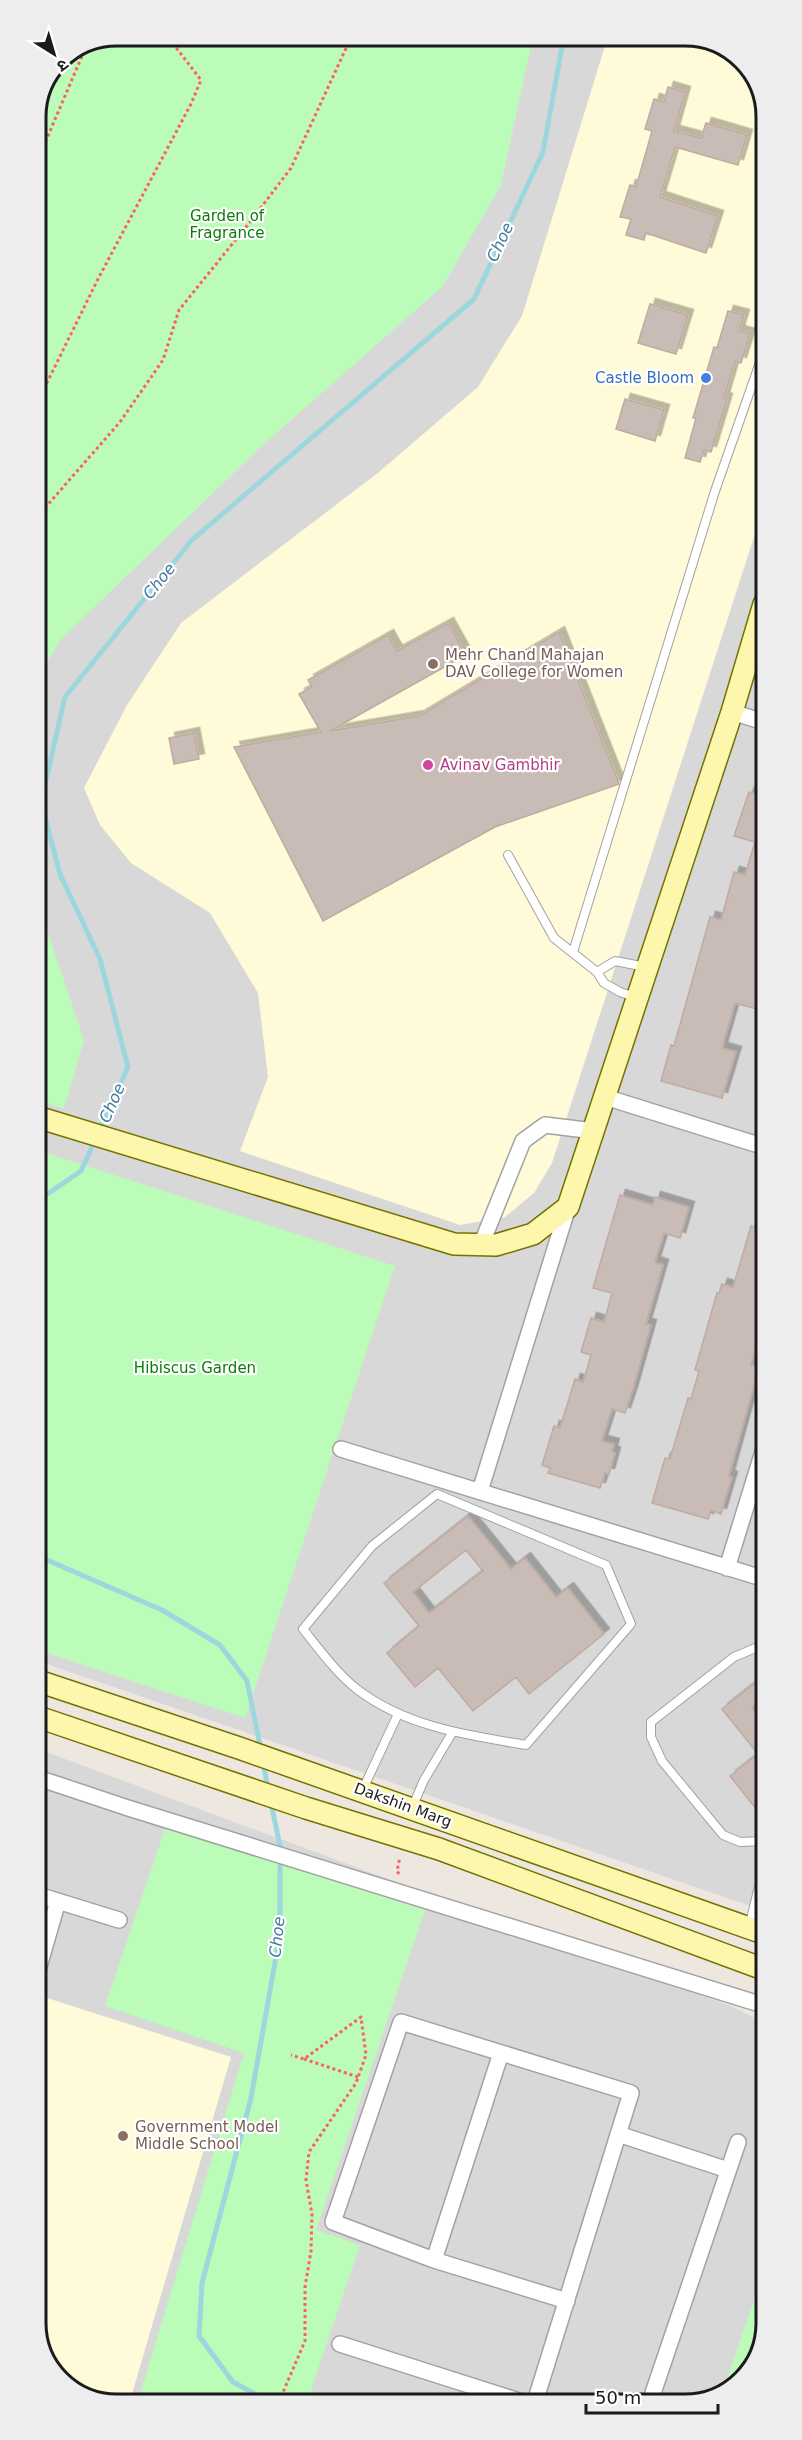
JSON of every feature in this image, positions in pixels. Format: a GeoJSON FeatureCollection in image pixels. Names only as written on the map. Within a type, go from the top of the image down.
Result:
{"type":"FeatureCollection","features":[{"type":"Feature","properties":{"kind":"main road"},"geometry":{"type":"LineString","coordinates":[[46,1120],[454,1244],[496,1245],[533,1234],[568,1207],[732,712],[756,631]]}},
{"type":"Feature","properties":{"kind":"main road","name":"Dakshin Marg"},"geometry":{"type":"LineString","coordinates":[[46,1684],[240,1748],[756,1932]]}},
{"type":"Feature","properties":{"kind":"main road","name":"Dakshin Marg"},"geometry":{"type":"LineString","coordinates":[[46,1720],[306,1808],[449,1853],[756,1966]]}},
{"type":"Feature","properties":{"kind":"street"},"geometry":{"type":"LineString","coordinates":[[732,712],[756,720]]}},
{"type":"Feature","properties":{"kind":"street"},"geometry":{"type":"LineString","coordinates":[[605,1097],[756,1144]]}},
{"type":"Feature","properties":{"kind":"street"},"geometry":{"type":"LineString","coordinates":[[482,1245],[523,1141],[545,1125],[594,1131]]}},
{"type":"Feature","properties":{"kind":"street"},"geometry":{"type":"LineString","coordinates":[[480,1491],[568,1207]]}},
{"type":"Feature","properties":{"kind":"street"},"geometry":{"type":"LineString","coordinates":[[341,1449],[756,1576]]}},
{"type":"Feature","properties":{"kind":"street"},"geometry":{"type":"LineString","coordinates":[[727,1568],[756,1474]]}},
{"type":"Feature","properties":{"kind":"street"},"geometry":{"type":"LineString","coordinates":[[46,1781],[139,1812],[756,2003]]}},
{"type":"Feature","properties":{"kind":"street"},"geometry":{"type":"LineString","coordinates":[[46,1897],[119,1920]]}},
{"type":"Feature","properties":{"kind":"street"},"geometry":{"type":"LineString","coordinates":[[46,1942],[58,1901]]}},
{"type":"Feature","properties":{"kind":"street"},"geometry":{"type":"LineString","coordinates":[[538,2394],[567,2301],[631,2093],[401,2022],[333,2222],[435,2260],[567,2301]]}},
{"type":"Feature","properties":{"kind":"street"},"geometry":{"type":"LineString","coordinates":[[435,2260],[501,2053]]}},
{"type":"Feature","properties":{"kind":"street"},"geometry":{"type":"LineString","coordinates":[[618,2134],[728,2170]]}},
{"type":"Feature","properties":{"kind":"street"},"geometry":{"type":"LineString","coordinates":[[653,2394],[738,2142]]}},
{"type":"Feature","properties":{"kind":"street"},"geometry":{"type":"LineString","coordinates":[[340,2344],[496,2394]]}},
{"type":"Feature","properties":{"kind":"lane"},"geometry":{"type":"LineString","coordinates":[[573,952],[715,490],[756,374]]}},
{"type":"Feature","properties":{"kind":"lane"},"geometry":{"type":"LineString","coordinates":[[508,855],[554,938],[597,972],[604,983],[638,998]]}},
{"type":"Feature","properties":{"kind":"lane"},"geometry":{"type":"LineString","coordinates":[[597,972],[615,961],[648,968]]}},
{"type":"Feature","properties":{"kind":"lane"},"geometry":{"type":"LineString","coordinates":[[437,1494],[606,1565],[631,1624],[526,1745],[452,1733],[398,1714],[357,1689],[303,1629],[372,1546],[437,1494]]}},
{"type":"Feature","properties":{"kind":"lane"},"geometry":{"type":"LineString","coordinates":[[756,1648],[734,1657],[651,1722],[651,1737],[662,1761],[723,1835],[740,1842],[756,1841]]}},
{"type":"Feature","properties":{"kind":"lane"},"geometry":{"type":"LineString","coordinates":[[362,1791],[398,1714]]}},
{"type":"Feature","properties":{"kind":"lane"},"geometry":{"type":"LineString","coordinates":[[412,1809],[424,1780],[452,1733]]}},
{"type":"Feature","properties":{"kind":"path"},"geometry":{"type":"LineString","coordinates":[[46,385],[98,279],[191,104],[201,80],[176,47]]}},
{"type":"Feature","properties":{"kind":"path"},"geometry":{"type":"LineString","coordinates":[[46,507],[120,422],[163,360],[179,310],[291,168],[347,47]]}},
{"type":"Feature","properties":{"kind":"path"},"geometry":{"type":"LineString","coordinates":[[46,141],[83,55]]}},
{"type":"Feature","properties":{"kind":"path"},"geometry":{"type":"LineString","coordinates":[[402,1850],[397,1871],[407,1887],[422,1899]]}},
{"type":"Feature","properties":{"kind":"path"},"geometry":{"type":"LineString","coordinates":[[283,2393],[305,2341],[305,2287],[311,2251],[312,2214],[306,2180],[309,2152],[344,2103],[358,2077],[366,2055],[361,2017],[304,2059]]}},
{"type":"Feature","properties":{"kind":"path"},"geometry":{"type":"LineString","coordinates":[[291,2055],[358,2077]]}},
{"type":"Feature","properties":{"kind":"shaded area","name":"Mehr Chand Mahajan DAV College for Women"},"geometry":{"type":"Polygon","coordinates":[[[605,47],[698,48],[728,61],[744,78],[750,90],[756,117],[756,531],[552,1163],[534,1193],[505,1217],[460,1225],[240,1151],[268,1077],[258,993],[210,913],[131,863],[100,825],[84,788],[127,705],[181,623],[379,472],[478,387],[522,316],[605,47]]]}},
{"type":"Feature","properties":{"kind":"shaded area"},"geometry":{"type":"Polygon","coordinates":[[[689,47],[707,50],[735,67],[750,90],[756,117],[756,1908],[46,1664],[46,117],[55,84],[84,84],[84,55],[104,48],[689,47]]]}},
{"type":"Feature","properties":{"kind":"shaded area"},"geometry":{"type":"Polygon","coordinates":[[[46,1752],[728,2005],[756,2018],[756,2323],[752,2345],[746,2358],[735,2373],[724,2382],[703,2391],[685,2394],[113,2393],[99,2391],[82,2384],[67,2373],[58,2362],[49,2341],[46,2323],[46,1752]]]}},
{"type":"Feature","properties":{"kind":"shaded area","name":"Government Model Middle School"},"geometry":{"type":"Polygon","coordinates":[[[46,1998],[231,2057],[132,2393],[113,2393],[90,2388],[74,2379],[58,2362],[47,2332],[46,1998]]]}},
{"type":"Feature","properties":{"kind":"green space","name":"Garden of Fragrance"},"geometry":{"type":"Polygon","coordinates":[[[531,47],[501,185],[443,286],[264,444],[60,640],[46,664],[46,117],[55,84],[84,84],[84,55],[104,48],[531,47]]]}},
{"type":"Feature","properties":{"kind":"green space"},"geometry":{"type":"Polygon","coordinates":[[[46,927],[84,1040],[64,1109],[46,1103],[46,927]]]}},
{"type":"Feature","properties":{"kind":"green space","name":"Hibiscus Garden"},"geometry":{"type":"Polygon","coordinates":[[[46,1153],[395,1266],[245,1718],[46,1653],[46,1153]]]}},
{"type":"Feature","properties":{"kind":"green space"},"geometry":{"type":"Polygon","coordinates":[[[168,1820],[426,1907],[316,2230],[360,2245],[311,2390],[316,2393],[140,2393],[244,2053],[105,2006],[168,1820]]]}},
{"type":"Feature","properties":{"kind":"green space"},"geometry":{"type":"Polygon","coordinates":[[[756,2294],[756,2323],[752,2345],[741,2366],[727,2379],[756,2294]]]}},
{"type":"Feature","properties":{"kind":"building"},"geometry":{"type":"Polygon","coordinates":[[[668,87],[685,92],[674,131],[701,138],[706,123],[747,135],[738,165],[675,147],[660,197],[718,216],[706,253],[646,233],[644,240],[626,235],[631,219],[620,217],[630,185],[636,187],[652,131],[645,129],[654,99],[664,102],[668,87]]]}},
{"type":"Feature","properties":{"kind":"building"},"geometry":{"type":"Polygon","coordinates":[[[650,304],[688,315],[676,354],[638,343],[650,304]]]}},
{"type":"Feature","properties":{"kind":"building"},"geometry":{"type":"Polygon","coordinates":[[[728,311],[744,315],[739,331],[750,334],[741,363],[735,361],[724,398],[727,399],[711,452],[704,450],[700,462],[685,458],[696,418],[693,418],[714,347],[717,348],[728,311]]]}},
{"type":"Feature","properties":{"kind":"building"},"geometry":{"type":"Polygon","coordinates":[[[625,399],[664,410],[655,441],[616,429],[625,399]]]}},
{"type":"Feature","properties":{"kind":"building","name":"Avinav Gambhir"},"geometry":{"type":"Polygon","coordinates":[[[448,623],[466,655],[330,731],[419,716],[559,632],[619,784],[495,827],[323,921],[234,747],[321,732],[299,694],[312,687],[308,680],[388,635],[397,651],[448,623]]]}},
{"type":"Feature","properties":{"kind":"building"},"geometry":{"type":"Polygon","coordinates":[[[194,733],[199,759],[174,764],[169,738],[194,733]]]}},
{"type":"Feature","properties":{"kind":"building"},"geometry":{"type":"Polygon","coordinates":[[[749,792],[756,794],[756,1009],[735,1003],[722,1048],[736,1052],[722,1098],[661,1081],[671,1045],[674,1046],[710,917],[721,920],[734,872],[745,875],[755,842],[734,836],[749,792]]]}},
{"type":"Feature","properties":{"kind":"building"},"geometry":{"type":"Polygon","coordinates":[[[620,1195],[653,1205],[655,1197],[689,1207],[680,1238],[664,1233],[655,1262],[663,1265],[646,1324],[651,1325],[625,1413],[612,1409],[602,1441],[614,1444],[612,1451],[615,1453],[609,1474],[605,1473],[600,1488],[548,1473],[550,1468],[542,1465],[554,1426],[560,1428],[575,1379],[583,1382],[591,1355],[581,1352],[591,1318],[604,1322],[612,1293],[593,1288],[620,1195]]]}},
{"type":"Feature","properties":{"kind":"building"},"geometry":{"type":"Polygon","coordinates":[[[751,1226],[756,1227],[756,1346],[751,1365],[756,1366],[756,1378],[721,1514],[711,1510],[708,1519],[652,1503],[665,1458],[670,1459],[688,1398],[691,1399],[699,1371],[695,1370],[717,1293],[722,1284],[733,1287],[751,1226]]]}},
{"type":"Feature","properties":{"kind":"building"},"geometry":{"type":"Polygon","coordinates":[[[468,1516],[511,1569],[525,1558],[556,1597],[568,1588],[604,1634],[529,1694],[516,1677],[473,1711],[438,1668],[415,1687],[387,1653],[419,1626],[384,1583],[468,1516]],[[466,1550],[413,1592],[429,1613],[483,1571],[466,1550]]]}},
{"type":"Feature","properties":{"kind":"building"},"geometry":{"type":"Polygon","coordinates":[[[756,1682],[756,1704],[752,1707],[756,1713],[756,1752],[722,1709],[756,1682]]]}},
{"type":"Feature","properties":{"kind":"building"},"geometry":{"type":"Polygon","coordinates":[[[756,1756],[756,1809],[730,1776],[756,1756]]]}},
{"type":"Feature","properties":{"kind":"waterway","name":"Choe"},"geometry":{"type":"LineString","coordinates":[[46,780],[65,697],[192,540],[474,299],[543,152],[562,47]]}},
{"type":"Feature","properties":{"kind":"waterway","name":"Choe"},"geometry":{"type":"LineString","coordinates":[[46,821],[60,874],[100,959],[128,1067],[99,1130]]}},
{"type":"Feature","properties":{"kind":"waterway","name":"Choe"},"geometry":{"type":"LineString","coordinates":[[46,1195],[81,1171],[96,1138]]}},
{"type":"Feature","properties":{"kind":"waterway","name":"Choe"},"geometry":{"type":"LineString","coordinates":[[46,1559],[162,1610],[220,1645],[247,1681],[261,1750]]}},
{"type":"Feature","properties":{"kind":"waterway","name":"Choe"},"geometry":{"type":"LineString","coordinates":[[263,1762],[268,1788]]}},
{"type":"Feature","properties":{"kind":"waterway","name":"Choe"},"geometry":{"type":"LineString","coordinates":[[253,2393],[233,2382],[199,2336],[202,2283],[251,2098],[280,1934],[280,1846],[271,1803]]}},
{"type":"Feature","properties":{"kind":"place","name":"Castle Bloom"},"geometry":{"type":"Point","coordinates":[706,378]}},
{"type":"Feature","properties":{"kind":"place","name":"Mehr Chand Mahajan DAV College for Women"},"geometry":{"type":"Point","coordinates":[433,664]}},
{"type":"Feature","properties":{"kind":"place","name":"Avinav Gambhir"},"geometry":{"type":"Point","coordinates":[428,765]}},
{"type":"Feature","properties":{"kind":"place","name":"Government Model Middle School"},"geometry":{"type":"Point","coordinates":[123,2136]}}]}
